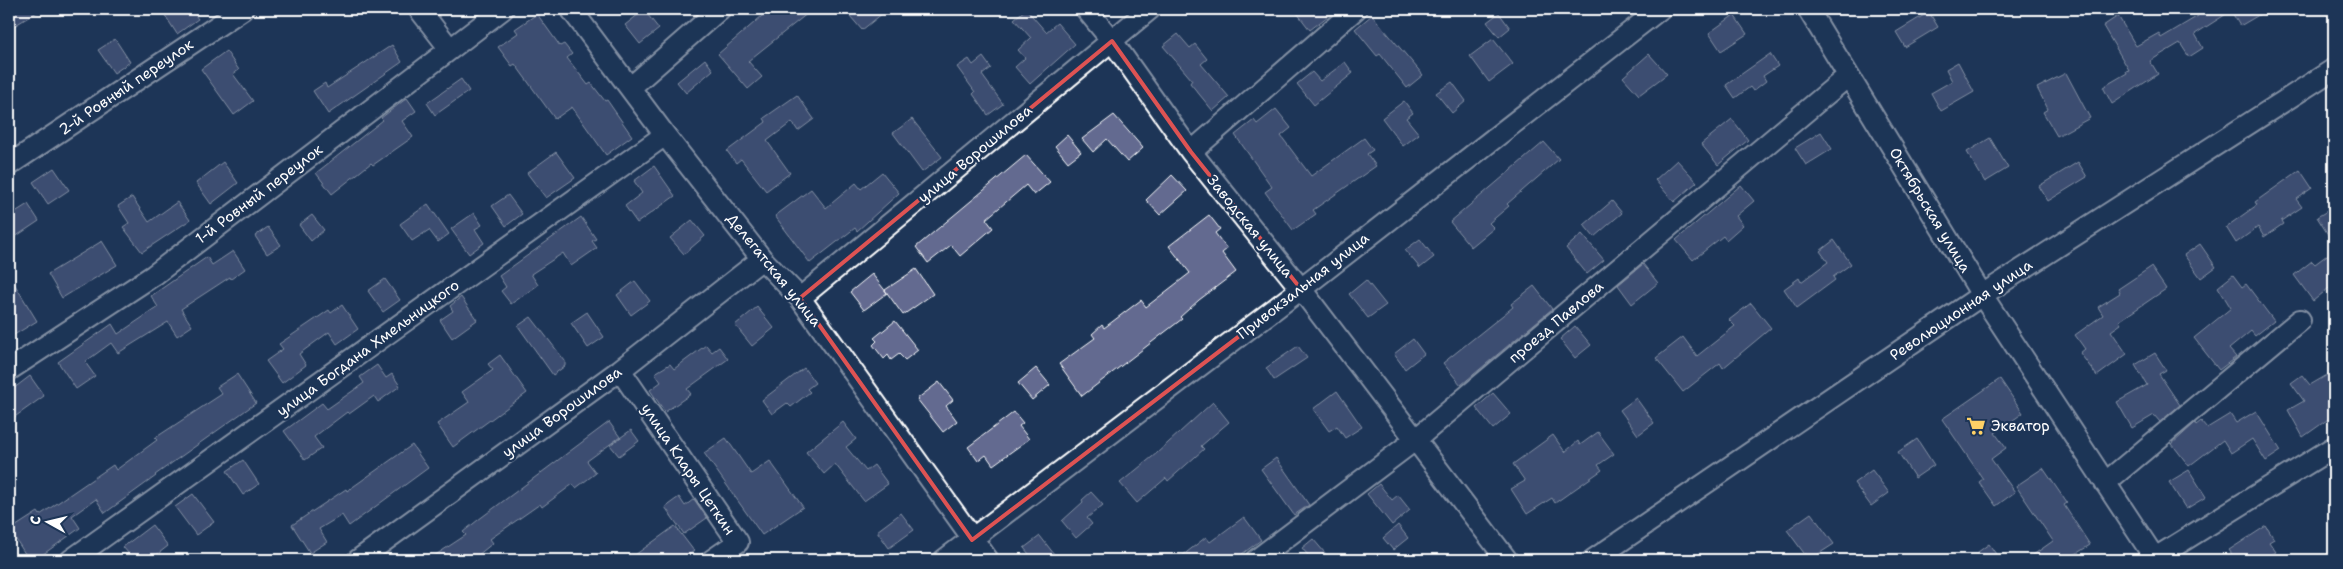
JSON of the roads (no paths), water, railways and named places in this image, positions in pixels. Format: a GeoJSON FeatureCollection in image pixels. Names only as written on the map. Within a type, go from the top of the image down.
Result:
{"type":"FeatureCollection","features":[{"type":"Feature","properties":{"kind":"street","name":"2-й Ровный переулок"},"geometry":{"type":"LineString","coordinates":[[9,165],[243,9]]}},
{"type":"Feature","properties":{"kind":"street"},"geometry":{"type":"LineString","coordinates":[[419,9],[450,49]]}},
{"type":"Feature","properties":{"kind":"street","name":"1-й Ровный переулок"},"geometry":{"type":"LineString","coordinates":[[9,370],[154,275],[503,9]]}},
{"type":"Feature","properties":{"kind":"street","name":"Делегатская улица"},"geometry":{"type":"LineString","coordinates":[[571,9],[665,135],[762,259],[800,298],[988,560]]}},
{"type":"Feature","properties":{"kind":"street"},"geometry":{"type":"LineString","coordinates":[[630,87],[720,9]]}},
{"type":"Feature","properties":{"kind":"street","name":"Заводская улица"},"geometry":{"type":"LineString","coordinates":[[1086,9],[1112,41],[1190,152],[1301,289],[1507,560]]}},
{"type":"Feature","properties":{"kind":"street","name":"улица Ворошилова"},"geometry":{"type":"LineString","coordinates":[[800,298],[1150,9]]}},
{"type":"Feature","properties":{"kind":"street"},"geometry":{"type":"LineString","coordinates":[[1190,152],[1356,9]]}},
{"type":"Feature","properties":{"kind":"street","name":"Привокзальная улица"},"geometry":{"type":"LineString","coordinates":[[944,560],[1301,289],[1660,9]]}},
{"type":"Feature","properties":{"kind":"street","name":"Октябрьская улица"},"geometry":{"type":"LineString","coordinates":[[1808,9],[1982,295],[2155,560]]}},
{"type":"Feature","properties":{"kind":"street","name":"Революционная улица"},"geometry":{"type":"LineString","coordinates":[[1594,560],[1982,295],[2334,69]]}},
{"type":"Feature","properties":{"kind":"street","name":"проезд Павлова"},"geometry":{"type":"LineString","coordinates":[[1256,560],[1415,440],[1848,76]]}},
{"type":"Feature","properties":{"kind":"street","name":"улица Богдана Хмельницкого"},"geometry":{"type":"LineString","coordinates":[[71,560],[665,135]]}},
{"type":"Feature","properties":{"kind":"street","name":"улица Ворошилова"},"geometry":{"type":"LineString","coordinates":[[358,560],[620,370],[762,259]]}},
{"type":"Feature","properties":{"kind":"street"},"geometry":{"type":"LineString","coordinates":[[2105,483],[2300,320]]}},
{"type":"Feature","properties":{"kind":"street","name":"улица Клары Цеткин"},"geometry":{"type":"LineString","coordinates":[[620,370],[738,542],[712,560]]}},
{"type":"Feature","properties":{"kind":"street"},"geometry":{"type":"LineString","coordinates":[[2155,560],[2334,447]]}},
{"type":"Feature","properties":{"kind":"place","name":"Экватор"},"geometry":{"type":"Point","coordinates":[1976,426]}}]}
